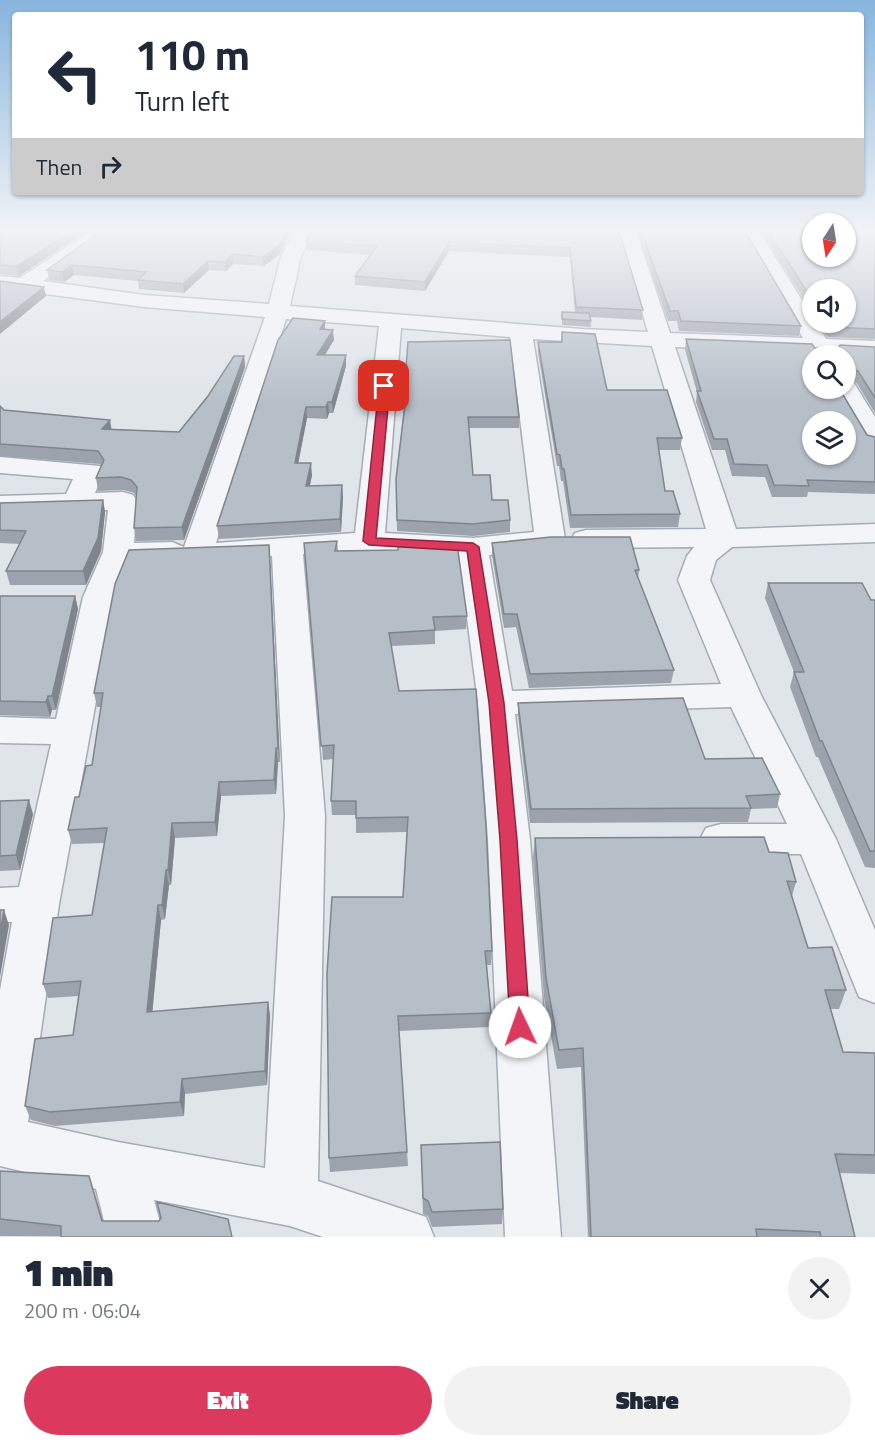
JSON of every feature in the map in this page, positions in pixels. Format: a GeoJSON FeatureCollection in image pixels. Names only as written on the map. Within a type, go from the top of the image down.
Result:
{"type":"FeatureCollection","features":[{"type":"Feature","properties":{"kind":"street"},"geometry":{"type":"LineString","coordinates":[[58,289],[144,301],[582,336],[802,349]]}},
{"type":"Feature","properties":{"kind":"street"},"geometry":{"type":"LineString","coordinates":[[198,551],[283,289]]}},
{"type":"Feature","properties":{"kind":"street"},"geometry":{"type":"LineString","coordinates":[[645,289],[724,538]]}},
{"type":"Feature","properties":{"kind":"street"},"geometry":{"type":"LineString","coordinates":[[784,289],[819,345]]}},
{"type":"Feature","properties":{"kind":"street"},"geometry":{"type":"LineString","coordinates":[[369,541],[391,320]]}},
{"type":"Feature","properties":{"kind":"street"},"geometry":{"type":"LineString","coordinates":[[520,330],[550,539]]}},
{"type":"Feature","properties":{"kind":"street"},"geometry":{"type":"LineString","coordinates":[[856,349],[875,348]]}},
{"type":"Feature","properties":{"kind":"street"},"geometry":{"type":"LineString","coordinates":[[851,399],[875,439]]}},
{"type":"Feature","properties":{"kind":"street"},"geometry":{"type":"LineString","coordinates":[[0,465],[90,472],[76,504]]}},
{"type":"Feature","properties":{"kind":"street"},"geometry":{"type":"LineString","coordinates":[[0,506],[123,501],[118,552],[82,597],[73,732],[19,904],[0,1136]]}},
{"type":"Feature","properties":{"kind":"street"},"geometry":{"type":"LineString","coordinates":[[118,552],[198,551],[369,541],[473,547],[550,539],[724,538],[875,533]]}},
{"type":"Feature","properties":{"kind":"street"},"geometry":{"type":"LineString","coordinates":[[724,538],[702,555],[694,580],[743,695],[815,839],[875,983]]}},
{"type":"Feature","properties":{"kind":"street"},"geometry":{"type":"LineString","coordinates":[[287,546],[305,816],[290,1200]]}},
{"type":"Feature","properties":{"kind":"street"},"geometry":{"type":"LineString","coordinates":[[473,547],[496,703],[526,840],[532,1237]]}},
{"type":"Feature","properties":{"kind":"street"},"geometry":{"type":"LineString","coordinates":[[496,703],[743,695]]}},
{"type":"Feature","properties":{"kind":"street"},"geometry":{"type":"LineString","coordinates":[[0,730],[73,732]]}},
{"type":"Feature","properties":{"kind":"street"},"geometry":{"type":"LineString","coordinates":[[685,839],[815,839]]}},
{"type":"Feature","properties":{"kind":"street"},"geometry":{"type":"LineString","coordinates":[[0,1141],[118,1168],[290,1200],[406,1237]]}},
{"type":"Feature","properties":{"kind":"street"},"geometry":{"type":"LineString","coordinates":[[118,1168],[135,1237]]}},
{"type":"Feature","properties":{"kind":"building"},"geometry":{"type":"Polygon","coordinates":[[[0,289],[42,289],[0,322],[0,289]]]}},
{"type":"Feature","properties":{"kind":"building"},"geometry":{"type":"Polygon","coordinates":[[[574,289],[637,289],[643,310],[576,307],[574,289]]]}},
{"type":"Feature","properties":{"kind":"building"},"geometry":{"type":"Polygon","coordinates":[[[662,289],[779,289],[801,326],[681,321],[678,311],[670,311],[662,289]]]}},
{"type":"Feature","properties":{"kind":"building"},"geometry":{"type":"Polygon","coordinates":[[[856,289],[875,289],[875,329],[856,328],[856,289]]]}},
{"type":"Feature","properties":{"kind":"building"},"geometry":{"type":"Polygon","coordinates":[[[562,312],[589,313],[591,321],[562,319],[562,312]]]}},
{"type":"Feature","properties":{"kind":"building"},"geometry":{"type":"Polygon","coordinates":[[[293,318],[325,321],[320,329],[333,330],[317,355],[346,355],[332,402],[328,402],[326,407],[306,407],[295,463],[311,463],[306,486],[342,485],[340,519],[217,526],[278,340],[293,318]]]}},
{"type":"Feature","properties":{"kind":"building"},"geometry":{"type":"Polygon","coordinates":[[[562,332],[595,334],[607,390],[667,390],[682,438],[657,438],[665,491],[673,491],[680,514],[571,515],[564,469],[562,469],[560,455],[557,454],[538,342],[562,342],[562,332]]]}},
{"type":"Feature","properties":{"kind":"building"},"geometry":{"type":"Polygon","coordinates":[[[686,339],[812,344],[802,345],[802,399],[846,399],[853,411],[802,411],[802,465],[856,465],[856,417],[867,435],[875,437],[875,482],[807,480],[809,486],[774,485],[767,465],[734,464],[727,439],[714,439],[697,391],[701,391],[686,339]]]}},
{"type":"Feature","properties":{"kind":"building"},"geometry":{"type":"Polygon","coordinates":[[[510,340],[519,417],[468,417],[473,475],[490,475],[492,500],[508,500],[510,520],[473,524],[397,520],[396,479],[408,380],[405,380],[408,342],[510,340]]]}},
{"type":"Feature","properties":{"kind":"building"},"geometry":{"type":"Polygon","coordinates":[[[856,346],[875,347],[875,398],[856,370],[856,346]]]}},
{"type":"Feature","properties":{"kind":"building"},"geometry":{"type":"Polygon","coordinates":[[[234,356],[244,356],[182,527],[134,528],[137,487],[131,480],[121,477],[96,478],[104,460],[98,451],[0,444],[0,406],[4,410],[110,420],[102,429],[179,432],[208,396],[234,356]]]}},
{"type":"Feature","properties":{"kind":"building"},"geometry":{"type":"Polygon","coordinates":[[[103,500],[98,538],[83,571],[6,571],[26,531],[0,530],[0,503],[103,500]]]}},
{"type":"Feature","properties":{"kind":"building"},"geometry":{"type":"Polygon","coordinates":[[[551,537],[630,537],[639,570],[635,570],[674,670],[530,674],[517,614],[504,614],[492,543],[551,537]]]}},
{"type":"Feature","properties":{"kind":"building"},"geometry":{"type":"Polygon","coordinates":[[[337,541],[335,551],[398,550],[398,541],[457,544],[467,616],[433,617],[435,630],[389,633],[399,691],[476,689],[492,951],[485,951],[491,1013],[398,1016],[407,1152],[329,1158],[327,974],[332,897],[403,897],[408,817],[356,818],[356,801],[331,801],[334,745],[321,746],[304,543],[337,541]]]}},
{"type":"Feature","properties":{"kind":"building"},"geometry":{"type":"Polygon","coordinates":[[[269,545],[278,748],[276,748],[274,780],[219,782],[215,822],[172,823],[168,870],[166,870],[162,905],[158,905],[147,1012],[268,1002],[265,1071],[182,1079],[180,1102],[50,1112],[25,1106],[35,1039],[73,1035],[81,981],[43,984],[53,918],[92,915],[107,828],[68,830],[75,797],[79,797],[86,766],[92,765],[103,693],[94,693],[115,584],[129,550],[269,545]]]}},
{"type":"Feature","properties":{"kind":"building"},"geometry":{"type":"Polygon","coordinates":[[[768,583],[862,583],[871,600],[875,600],[875,851],[870,851],[822,741],[820,741],[794,672],[804,672],[768,583]]]}},
{"type":"Feature","properties":{"kind":"building"},"geometry":{"type":"Polygon","coordinates":[[[0,596],[75,596],[52,696],[48,696],[46,702],[0,701],[0,596]]]}},
{"type":"Feature","properties":{"kind":"building"},"geometry":{"type":"Polygon","coordinates":[[[683,698],[705,759],[762,758],[780,794],[746,796],[751,808],[531,809],[518,703],[683,698]]]}},
{"type":"Feature","properties":{"kind":"building"},"geometry":{"type":"Polygon","coordinates":[[[29,800],[16,855],[0,856],[0,801],[29,800]]]}},
{"type":"Feature","properties":{"kind":"building"},"geometry":{"type":"Polygon","coordinates":[[[764,837],[769,852],[788,853],[796,882],[787,881],[808,948],[832,947],[846,990],[825,990],[843,1052],[875,1053],[875,1155],[835,1154],[855,1237],[821,1237],[820,1232],[756,1229],[757,1237],[591,1237],[583,1048],[559,1050],[546,978],[535,838],[764,837]]]}},
{"type":"Feature","properties":{"kind":"building"},"geometry":{"type":"Polygon","coordinates":[[[0,910],[4,910],[0,933],[0,910]]]}},
{"type":"Feature","properties":{"kind":"building"},"geometry":{"type":"Polygon","coordinates":[[[500,1142],[503,1209],[432,1212],[428,1201],[423,1198],[421,1145],[500,1142]]]}},
{"type":"Feature","properties":{"kind":"building"},"geometry":{"type":"Polygon","coordinates":[[[0,1171],[89,1176],[102,1221],[159,1221],[161,1218],[157,1202],[228,1219],[232,1237],[61,1237],[61,1226],[0,1219],[0,1171]]]}},
{"type":"Feature","properties":{"kind":"route"},"geometry":{"type":"LineString","coordinates":[[384,386],[369,541],[473,547],[496,703],[509,840],[520,1027]]}}]}
